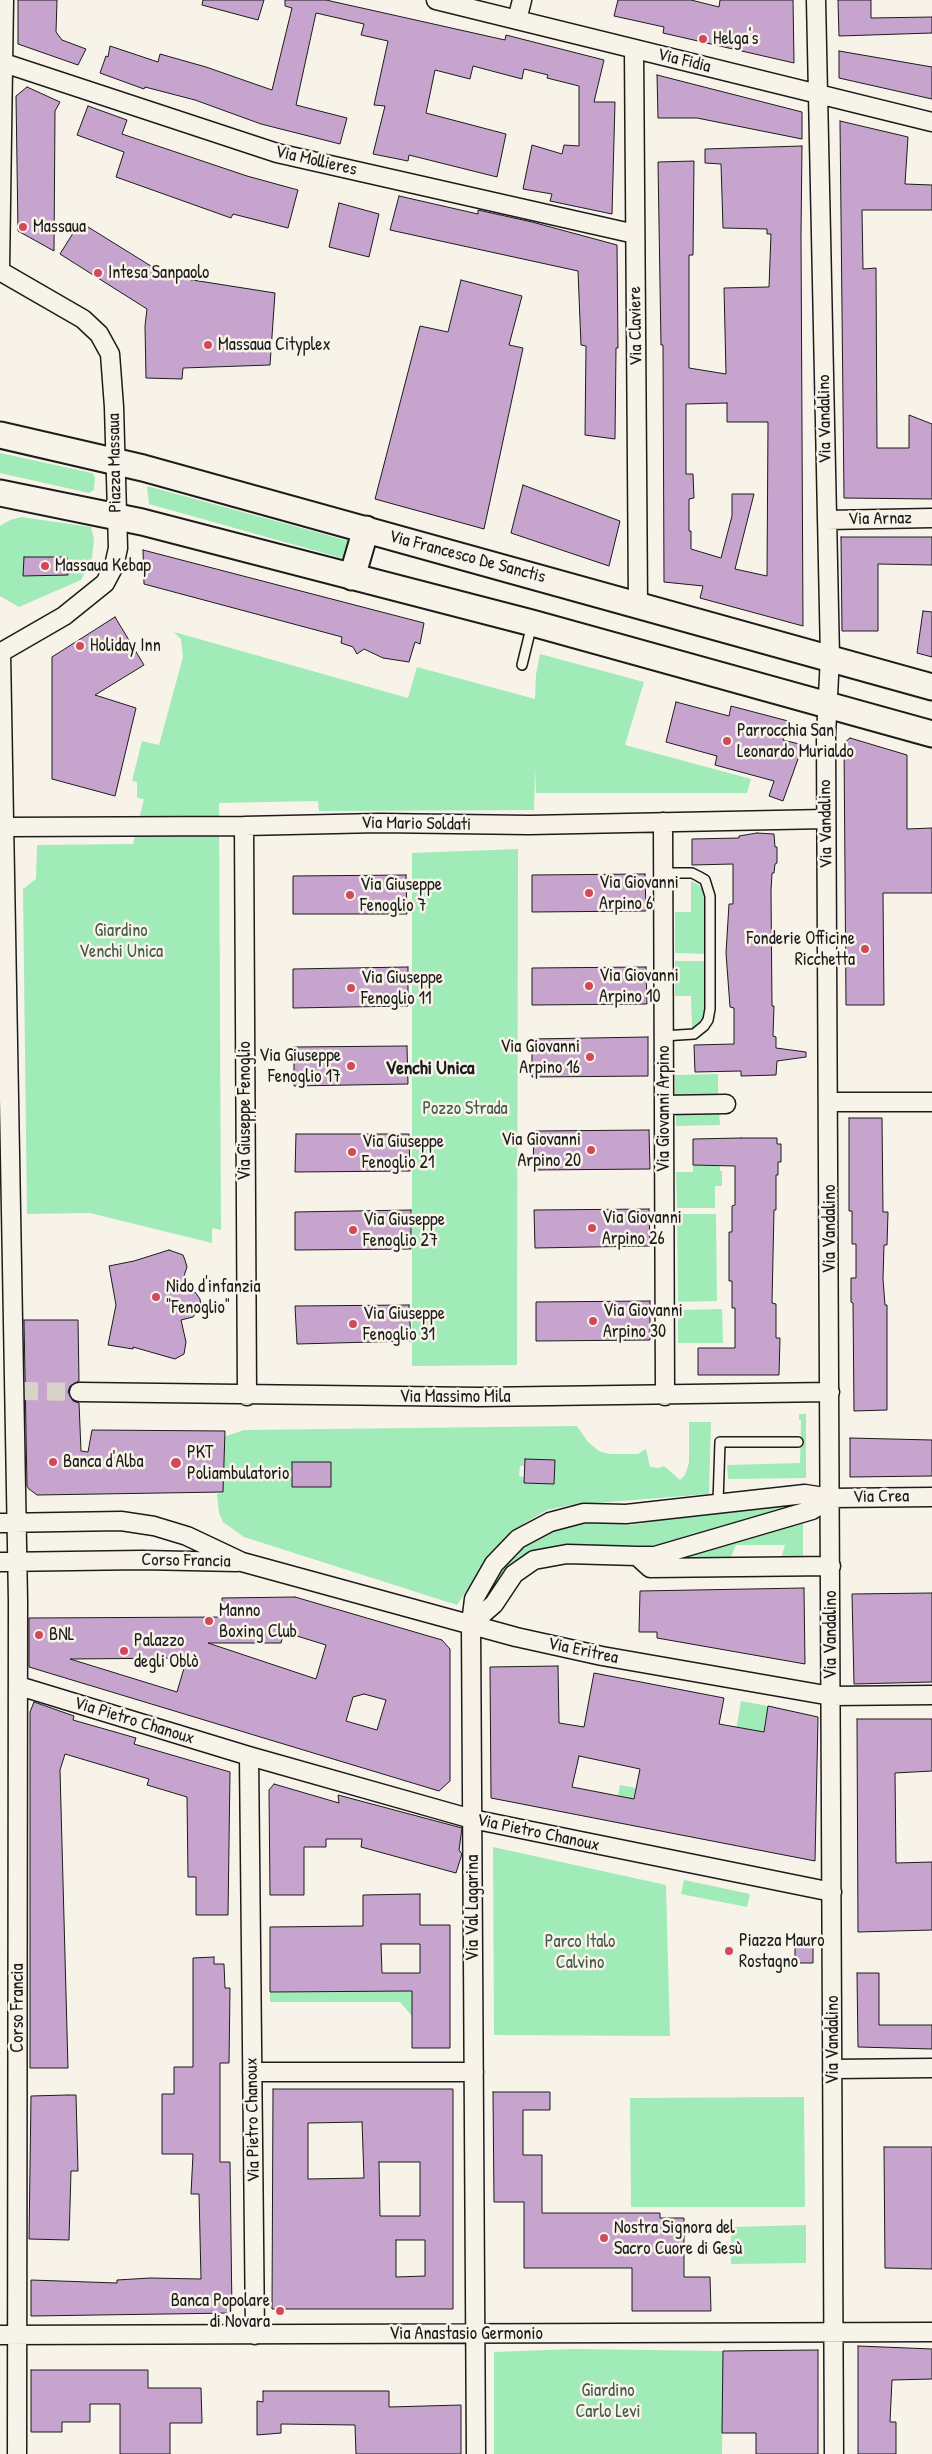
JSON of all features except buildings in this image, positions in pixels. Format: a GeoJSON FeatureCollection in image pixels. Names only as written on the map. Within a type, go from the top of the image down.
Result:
{"type":"FeatureCollection","features":[{"type":"Feature","properties":{"kind":"main road","name":"Via Francesco De Sanctis"},"geometry":{"type":"LineString","coordinates":[[0,435],[115,461],[830,657],[932,687]]}},
{"type":"Feature","properties":{"kind":"main road"},"geometry":{"type":"LineString","coordinates":[[0,494],[115,517],[352,577],[532,624],[932,734]]}},
{"type":"Feature","properties":{"kind":"main road"},"geometry":{"type":"LineString","coordinates":[[352,577],[366,530]]}},
{"type":"Feature","properties":{"kind":"street"},"geometry":{"type":"LineString","coordinates":[[0,270],[4,0]]}},
{"type":"Feature","properties":{"kind":"street","name":"Via Fidia"},"geometry":{"type":"LineString","coordinates":[[436,0],[932,122]]}},
{"type":"Feature","properties":{"kind":"street"},"geometry":{"type":"LineString","coordinates":[[517,20],[522,0]]}},
{"type":"Feature","properties":{"kind":"street","name":"Via Vandalino"},"geometry":{"type":"LineString","coordinates":[[816,0],[830,657],[827,705],[826,820],[829,1102],[834,2454]]}},
{"type":"Feature","properties":{"kind":"street","name":"Via Claviere"},"geometry":{"type":"LineString","coordinates":[[634,49],[638,604]]}},
{"type":"Feature","properties":{"kind":"street","name":"Via Mollieres"},"geometry":{"type":"LineString","coordinates":[[4,62],[277,153],[635,234]]}},
{"type":"Feature","properties":{"kind":"street","name":"Piazza Massaua"},"geometry":{"type":"LineString","coordinates":[[0,270],[83,319],[99,334],[110,354],[115,461],[115,517],[118,548],[114,566],[105,583],[64,616],[1,653]]}},
{"type":"Feature","properties":{"kind":"street","name":"Via Arnaz"},"geometry":{"type":"LineString","coordinates":[[827,520],[932,518]]}},
{"type":"Feature","properties":{"kind":"street","name":"Corso Francia"},"geometry":{"type":"LineString","coordinates":[[1,653],[18,1391],[8,1522],[18,1561],[9,2335],[17,2454]]}},
{"type":"Feature","properties":{"kind":"street","name":"Via Mario Soldati"},"geometry":{"type":"LineString","coordinates":[[6,826],[244,826],[379,823],[530,826],[826,820]]}},
{"type":"Feature","properties":{"kind":"street","name":"Via Giovanni Arpino"},"geometry":{"type":"LineString","coordinates":[[663,822],[665,1396]]}},
{"type":"Feature","properties":{"kind":"street","name":"Via Giuseppe Fenoglio"},"geometry":{"type":"LineString","coordinates":[[244,826],[247,1396]]}},
{"type":"Feature","properties":{"kind":"street","name":"Corso Francia"},"geometry":{"type":"LineString","coordinates":[[0,1016],[8,1000]]}},
{"type":"Feature","properties":{"kind":"street"},"geometry":{"type":"LineString","coordinates":[[829,1102],[932,1102]]}},
{"type":"Feature","properties":{"kind":"street"},"geometry":{"type":"LineString","coordinates":[[664,1105],[726,1104]]}},
{"type":"Feature","properties":{"kind":"street","name":"Via Massimo Mila"},"geometry":{"type":"LineString","coordinates":[[79,1392],[247,1396],[665,1396],[830,1392]]}},
{"type":"Feature","properties":{"kind":"street"},"geometry":{"type":"LineString","coordinates":[[471,1624],[474,1599],[494,1564],[518,1539],[550,1522],[584,1513],[626,1514],[804,1494],[830,1498]]}},
{"type":"Feature","properties":{"kind":"street","name":"Via Crea"},"geometry":{"type":"LineString","coordinates":[[830,1498],[932,1497]]}},
{"type":"Feature","properties":{"kind":"street","name":"Via Vandalino"},"geometry":{"type":"LineString","coordinates":[[471,1624],[494,1604],[514,1574],[534,1560],[567,1554],[655,1556],[812,1510],[830,1498]]}},
{"type":"Feature","properties":{"kind":"street","name":"Corso Francia"},"geometry":{"type":"LineString","coordinates":[[8,1522],[121,1521],[154,1526],[187,1536],[242,1562]]}},
{"type":"Feature","properties":{"kind":"street","name":"Via Vandalino"},"geometry":{"type":"LineString","coordinates":[[637,1556],[650,1568],[831,1566]]}},
{"type":"Feature","properties":{"kind":"street","name":"Corso Francia"},"geometry":{"type":"LineString","coordinates":[[18,1561],[142,1560],[242,1562]]}},
{"type":"Feature","properties":{"kind":"street"},"geometry":{"type":"LineString","coordinates":[[0,1562],[18,1561]]}},
{"type":"Feature","properties":{"kind":"street","name":"Via Eritrea"},"geometry":{"type":"LineString","coordinates":[[242,1562],[516,1638],[602,1656],[831,1696],[932,1695]]}},
{"type":"Feature","properties":{"kind":"street","name":"Via Val Lagarina"},"geometry":{"type":"LineString","coordinates":[[471,1624],[476,2454]]}},
{"type":"Feature","properties":{"kind":"street","name":"Via Pietro Chanoux"},"geometry":{"type":"LineString","coordinates":[[18,1686],[249,1756],[472,1820],[832,1892]]}},
{"type":"Feature","properties":{"kind":"street","name":"Via Pietro Chanoux"},"geometry":{"type":"LineString","coordinates":[[249,1756],[255,2335]]}},
{"type":"Feature","properties":{"kind":"street"},"geometry":{"type":"LineString","coordinates":[[832,2068],[932,2068]]}},
{"type":"Feature","properties":{"kind":"street"},"geometry":{"type":"LineString","coordinates":[[252,2072],[474,2072]]}},
{"type":"Feature","properties":{"kind":"street","name":"Via Anastasio Germonio"},"geometry":{"type":"LineString","coordinates":[[9,2335],[932,2332]]}},
{"type":"Feature","properties":{"kind":"lane"},"geometry":{"type":"LineString","coordinates":[[522,665],[532,624]]}},
{"type":"Feature","properties":{"kind":"lane"},"geometry":{"type":"LineString","coordinates":[[663,873],[692,873],[705,880],[710,896],[710,1009],[708,1020],[694,1034],[663,1036]]}},
{"type":"Feature","properties":{"kind":"lane"},"geometry":{"type":"LineString","coordinates":[[718,1503],[720,1442],[798,1442]]}},
{"type":"Feature","properties":{"kind":"green space"},"geometry":{"type":"Polygon","coordinates":[[[0,453],[92,473],[95,477],[94,490],[89,493],[0,473],[0,453]]]}},
{"type":"Feature","properties":{"kind":"green space"},"geometry":{"type":"Polygon","coordinates":[[[147,486],[349,541],[352,544],[346,558],[338,557],[149,504],[147,486]]]}},
{"type":"Feature","properties":{"kind":"green space"},"geometry":{"type":"Polygon","coordinates":[[[21,517],[91,527],[94,539],[92,558],[81,580],[19,607],[0,596],[0,526],[10,520],[21,517]]]}},
{"type":"Feature","properties":{"kind":"green space","name":"Giardino Venchi Unica"},"geometry":{"type":"Polygon","coordinates":[[[174,632],[408,698],[417,667],[535,699],[536,675],[540,654],[644,682],[625,745],[751,779],[747,793],[536,793],[535,769],[534,810],[319,811],[318,801],[219,803],[221,1230],[212,1228],[212,1243],[90,1213],[27,1214],[23,889],[36,879],[37,845],[133,844],[144,799],[137,798],[137,782],[132,781],[142,741],[159,745],[183,657],[181,639],[174,632]]]}},
{"type":"Feature","properties":{"kind":"green space","name":"Pozzo Strada"},"geometry":{"type":"Polygon","coordinates":[[[518,849],[517,1365],[412,1366],[412,853],[518,849]]]}},
{"type":"Feature","properties":{"kind":"green space"},"geometry":{"type":"Polygon","coordinates":[[[691,881],[699,885],[706,896],[707,954],[675,953],[675,912],[691,912],[691,881]]]}},
{"type":"Feature","properties":{"kind":"green space"},"geometry":{"type":"Polygon","coordinates":[[[675,961],[707,961],[707,1009],[705,1016],[692,1029],[691,996],[675,996],[675,961]]]}},
{"type":"Feature","properties":{"kind":"green space"},"geometry":{"type":"Polygon","coordinates":[[[718,1074],[718,1097],[675,1098],[675,1075],[718,1074]]]}},
{"type":"Feature","properties":{"kind":"green space"},"geometry":{"type":"Polygon","coordinates":[[[719,1110],[720,1125],[676,1126],[676,1111],[719,1110]]]}},
{"type":"Feature","properties":{"kind":"green space"},"geometry":{"type":"Polygon","coordinates":[[[693,1165],[720,1166],[722,1186],[715,1186],[715,1208],[677,1208],[676,1172],[693,1172],[693,1165]]]}},
{"type":"Feature","properties":{"kind":"green space"},"geometry":{"type":"Polygon","coordinates":[[[677,1214],[716,1214],[717,1301],[678,1302],[677,1214]]]}},
{"type":"Feature","properties":{"kind":"green space"},"geometry":{"type":"Polygon","coordinates":[[[722,1309],[723,1343],[678,1343],[678,1310],[722,1309]]]}},
{"type":"Feature","properties":{"kind":"green space"},"geometry":{"type":"Polygon","coordinates":[[[799,1414],[806,1414],[806,1478],[728,1479],[727,1465],[800,1463],[801,1420],[799,1420],[799,1414]]]}},
{"type":"Feature","properties":{"kind":"green space"},"geometry":{"type":"Polygon","coordinates":[[[689,1422],[711,1422],[709,1494],[571,1505],[547,1510],[525,1523],[493,1550],[457,1605],[244,1537],[223,1522],[219,1513],[217,1494],[223,1493],[224,1437],[244,1430],[577,1426],[588,1442],[599,1451],[609,1454],[638,1454],[646,1449],[650,1467],[659,1468],[664,1466],[680,1480],[685,1475],[689,1463],[689,1422]],[[525,1459],[524,1466],[520,1466],[519,1476],[524,1477],[524,1483],[554,1484],[525,1459]]]}},
{"type":"Feature","properties":{"kind":"green space"},"geometry":{"type":"Polygon","coordinates":[[[801,1499],[802,1504],[661,1545],[569,1545],[535,1551],[512,1562],[489,1594],[485,1592],[494,1577],[517,1551],[538,1536],[586,1521],[630,1525],[801,1499]]]}},
{"type":"Feature","properties":{"kind":"green space"},"geometry":{"type":"Polygon","coordinates":[[[803,1518],[803,1559],[781,1559],[785,1545],[736,1545],[730,1559],[668,1560],[803,1518]]]}},
{"type":"Feature","properties":{"kind":"green space"},"geometry":{"type":"Polygon","coordinates":[[[741,1701],[768,1706],[747,1823],[728,1778],[741,1701]]]}},
{"type":"Feature","properties":{"kind":"green space"},"geometry":{"type":"Polygon","coordinates":[[[620,1785],[636,1788],[628,1825],[613,1822],[620,1785]]]}},
{"type":"Feature","properties":{"kind":"green space","name":"Parco Italo Calvino"},"geometry":{"type":"Polygon","coordinates":[[[493,1847],[666,1885],[670,2036],[494,2035],[493,1847]]]}},
{"type":"Feature","properties":{"kind":"green space"},"geometry":{"type":"Polygon","coordinates":[[[684,1880],[750,1894],[747,1907],[681,1894],[684,1880]]]}},
{"type":"Feature","properties":{"kind":"green space"},"geometry":{"type":"Polygon","coordinates":[[[421,1991],[421,2000],[412,2000],[412,2016],[400,2002],[270,2002],[270,1992],[421,1991]]]}},
{"type":"Feature","properties":{"kind":"green space"},"geometry":{"type":"Polygon","coordinates":[[[804,2097],[805,2207],[631,2207],[630,2098],[804,2097]]]}},
{"type":"Feature","properties":{"kind":"green space"},"geometry":{"type":"Polygon","coordinates":[[[806,2225],[806,2263],[731,2264],[731,2227],[806,2225]]]}},
{"type":"Feature","properties":{"kind":"green space","name":"Giardino Carlo Levi"},"geometry":{"type":"Polygon","coordinates":[[[574,2349],[723,2351],[722,2454],[494,2454],[494,2352],[574,2349]]]}},
{"type":"Feature","properties":{"kind":"tunnel"},"geometry":{"type":"LineString","coordinates":[[20,1391],[79,1392]]}},
{"type":"Feature","properties":{"kind":"place","name":"Helga's"},"geometry":{"type":"Point","coordinates":[703,39]}},
{"type":"Feature","properties":{"kind":"place","name":"Massaua"},"geometry":{"type":"Point","coordinates":[23,227]}},
{"type":"Feature","properties":{"kind":"place","name":"Intesa Sanpaolo"},"geometry":{"type":"Point","coordinates":[98,273]}},
{"type":"Feature","properties":{"kind":"place","name":"Massaua Cityplex"},"geometry":{"type":"Point","coordinates":[208,345]}},
{"type":"Feature","properties":{"kind":"place","name":"Massaua Kebap"},"geometry":{"type":"Point","coordinates":[45,566]}},
{"type":"Feature","properties":{"kind":"place","name":"Holiday Inn"},"geometry":{"type":"Point","coordinates":[80,646]}},
{"type":"Feature","properties":{"kind":"place","name":"Parrocchia San Leonardo Murialdo"},"geometry":{"type":"Point","coordinates":[727,741]}},
{"type":"Feature","properties":{"kind":"place","name":"Via Giovanni Arpino 6"},"geometry":{"type":"Point","coordinates":[589,893]}},
{"type":"Feature","properties":{"kind":"place","name":"Via Giuseppe Fenoglio 7"},"geometry":{"type":"Point","coordinates":[350,895]}},
{"type":"Feature","properties":{"kind":"place","name":"Fonderie Officine Ricchetta"},"geometry":{"type":"Point","coordinates":[865,949]}},
{"type":"Feature","properties":{"kind":"place","name":"Via Giovanni Arpino 10"},"geometry":{"type":"Point","coordinates":[589,986]}},
{"type":"Feature","properties":{"kind":"place","name":"Via Giuseppe Fenoglio 11"},"geometry":{"type":"Point","coordinates":[351,988]}},
{"type":"Feature","properties":{"kind":"place","name":"Via Giovanni Arpino 16"},"geometry":{"type":"Point","coordinates":[590,1057]}},
{"type":"Feature","properties":{"kind":"place","name":"Via Giuseppe Fenoglio 17"},"geometry":{"type":"Point","coordinates":[351,1066]}},
{"type":"Feature","properties":{"kind":"place","name":"Via Giovanni Arpino 20"},"geometry":{"type":"Point","coordinates":[591,1150]}},
{"type":"Feature","properties":{"kind":"place","name":"Via Giuseppe Fenoglio 21"},"geometry":{"type":"Point","coordinates":[352,1152]}},
{"type":"Feature","properties":{"kind":"place","name":"Via Giovanni Arpino 26"},"geometry":{"type":"Point","coordinates":[592,1228]}},
{"type":"Feature","properties":{"kind":"place","name":"Via Giuseppe Fenoglio 27"},"geometry":{"type":"Point","coordinates":[353,1230]}},
{"type":"Feature","properties":{"kind":"place","name":"Nido d'infanzia \"Fenoglio\""},"geometry":{"type":"Point","coordinates":[156,1297]}},
{"type":"Feature","properties":{"kind":"place","name":"Via Giovanni Arpino 30"},"geometry":{"type":"Point","coordinates":[593,1321]}},
{"type":"Feature","properties":{"kind":"place","name":"Via Giuseppe Fenoglio 31"},"geometry":{"type":"Point","coordinates":[353,1324]}},
{"type":"Feature","properties":{"kind":"place","name":"Banca d'Alba"},"geometry":{"type":"Point","coordinates":[53,1462]}},
{"type":"Feature","properties":{"kind":"place","name":"PKT Poliambulatorio"},"geometry":{"type":"Point","coordinates":[176,1463]}},
{"type":"Feature","properties":{"kind":"place","name":"Manno Boxing Club"},"geometry":{"type":"Point","coordinates":[209,1621]}},
{"type":"Feature","properties":{"kind":"place","name":"BNL"},"geometry":{"type":"Point","coordinates":[39,1635]}},
{"type":"Feature","properties":{"kind":"place","name":"Palazzo degli Oblò"},"geometry":{"type":"Point","coordinates":[124,1651]}},
{"type":"Feature","properties":{"kind":"place","name":"Piazza Mauro Rostagno"},"geometry":{"type":"Point","coordinates":[729,1951]}},
{"type":"Feature","properties":{"kind":"place","name":"Nostra Signora del Sacro Cuore di Gesù"},"geometry":{"type":"Point","coordinates":[604,2238]}},
{"type":"Feature","properties":{"kind":"place","name":"Banca Popolare di Novara"},"geometry":{"type":"Point","coordinates":[280,2311]}},
{"type":"Feature","properties":{"kind":"district","name":"Venchi Unica"},"geometry":{"type":"Point","coordinates":[430,1069]}}]}
